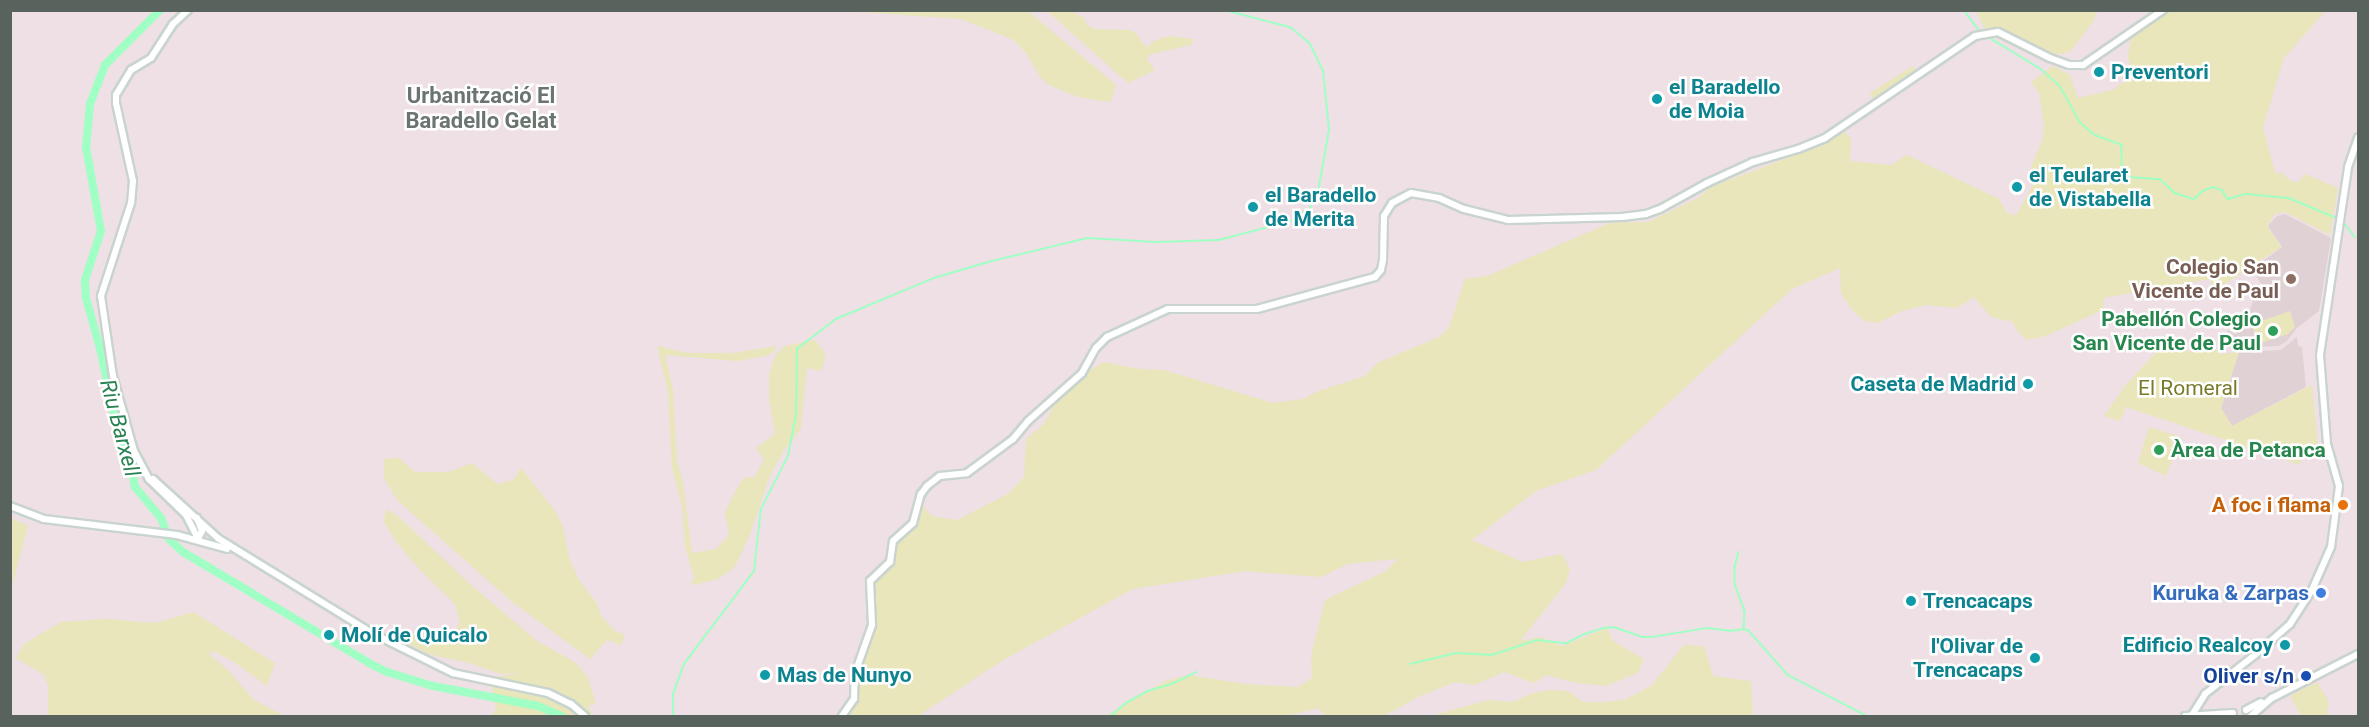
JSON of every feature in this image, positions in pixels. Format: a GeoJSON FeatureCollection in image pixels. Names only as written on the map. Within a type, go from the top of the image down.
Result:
{"type":"FeatureCollection","features":[{"type":"Feature","properties":{"kind":"street"},"geometry":{"type":"LineString","coordinates":[[188,10],[173,24],[151,58],[131,70],[117,94],[116,103],[134,181],[131,203],[101,296],[126,428],[156,488],[188,518],[198,539]]}},
{"type":"Feature","properties":{"kind":"street"},"geometry":{"type":"LineString","coordinates":[[842,717],[854,699],[855,673],[872,625],[870,581],[890,562],[893,541],[913,523],[921,494],[927,486],[945,474],[967,473],[1013,439],[1028,420],[1082,373],[1096,348],[1107,337],[1168,309],[1257,309],[1375,277],[1381,270],[1383,260],[1384,216],[1392,203],[1411,193],[1439,198],[1464,209],[1509,220],[1646,214],[1660,210],[1707,183],[1753,162],[1798,149],[1825,138],[1975,36],[1998,32],[2062,63],[2084,65],[2163,10]]}},
{"type":"Feature","properties":{"kind":"street"},"geometry":{"type":"LineString","coordinates":[[2188,716],[2201,699],[2290,624],[2315,584],[2331,547],[2339,486],[2326,444],[2319,364],[2348,167],[2358,138]]}},
{"type":"Feature","properties":{"kind":"street"},"geometry":{"type":"LineString","coordinates":[[146,472],[219,539],[247,558],[415,656],[468,677],[548,693],[571,704],[585,717]]}},
{"type":"Feature","properties":{"kind":"street"},"geometry":{"type":"LineString","coordinates":[[10,506],[44,519],[198,539],[247,558]]}},
{"type":"Feature","properties":{"kind":"street"},"geometry":{"type":"LineString","coordinates":[[177,536],[187,528],[188,518]]}},
{"type":"Feature","properties":{"kind":"street"},"geometry":{"type":"LineString","coordinates":[[197,518],[202,531],[198,539]]}},
{"type":"Feature","properties":{"kind":"street"},"geometry":{"type":"LineString","coordinates":[[2188,716],[2203,713],[2232,715],[2238,710],[2249,714],[2264,699],[2272,698],[2358,654]]}},
{"type":"Feature","properties":{"kind":"street"},"geometry":{"type":"LineString","coordinates":[[2201,699],[2203,713]]}},
{"type":"Feature","properties":{"kind":"shaded area","name":"Colegio San Vicente de Paul"},"geometry":{"type":"Polygon","coordinates":[[[2285,214],[2331,238],[2319,311],[2297,328],[2286,342],[2278,346],[2219,347],[2228,330],[2235,334],[2254,318],[2249,312],[2255,296],[2265,290],[2252,269],[2282,247],[2268,226],[2277,216],[2285,214]]]}},
{"type":"Feature","properties":{"kind":"shaded area"},"geometry":{"type":"Polygon","coordinates":[[[2297,337],[2298,346],[2302,347],[2306,387],[2232,426],[2221,408],[2239,352],[2281,350],[2297,337]]]}},
{"type":"Feature","properties":{"kind":"green space"},"geometry":{"type":"Polygon","coordinates":[[[2097,10],[2094,20],[2071,51],[2061,54],[2046,53],[1996,29],[1984,28],[1976,11],[2097,10]]]}},
{"type":"Feature","properties":{"kind":"green space"},"geometry":{"type":"Polygon","coordinates":[[[845,11],[1028,11],[1116,85],[1112,99],[1108,102],[1078,97],[1049,85],[1040,77],[1026,53],[1014,40],[961,19],[845,11]]]}},
{"type":"Feature","properties":{"kind":"green space"},"geometry":{"type":"Polygon","coordinates":[[[1047,11],[1071,11],[1084,18],[1087,25],[1094,29],[1131,30],[1147,47],[1154,41],[1168,36],[1194,39],[1191,45],[1148,55],[1147,60],[1155,70],[1128,83],[1047,11]]]}},
{"type":"Feature","properties":{"kind":"green space"},"geometry":{"type":"Polygon","coordinates":[[[2170,11],[2325,11],[2284,58],[2263,127],[2275,173],[2282,173],[2291,181],[2299,182],[2305,174],[2338,188],[2330,235],[2285,212],[2275,214],[2267,226],[2281,247],[2213,292],[2210,279],[2104,298],[2103,310],[2043,337],[2026,340],[2015,328],[2013,322],[1991,317],[1974,297],[1957,308],[1926,305],[1902,311],[1878,323],[1865,321],[1853,311],[1841,293],[1840,268],[1792,289],[1596,470],[1536,491],[1472,540],[1523,562],[1562,554],[1570,569],[1566,583],[1520,641],[1540,637],[1562,646],[1607,628],[1613,641],[1644,659],[1638,673],[1605,686],[1577,683],[1547,675],[1534,683],[1504,672],[1474,685],[1455,682],[1418,697],[1384,716],[1326,716],[1318,708],[1286,716],[1105,716],[1165,681],[1188,675],[1245,684],[1298,687],[1312,678],[1311,656],[1325,600],[1386,571],[1397,559],[1348,564],[1321,577],[1245,571],[1133,589],[1003,660],[918,716],[839,716],[849,703],[868,629],[871,613],[867,589],[872,572],[886,562],[897,533],[909,523],[917,498],[931,516],[957,520],[1008,494],[1024,477],[1026,439],[1044,424],[1066,384],[1104,362],[1140,369],[1164,370],[1273,403],[1303,399],[1316,392],[1365,376],[1377,363],[1439,337],[1449,328],[1465,279],[1487,276],[1610,223],[1648,222],[1698,198],[1711,187],[1806,151],[1845,132],[1851,139],[1850,161],[1891,165],[1907,155],[1999,199],[2007,213],[2016,215],[2033,185],[2031,167],[2043,138],[2044,125],[2039,93],[2031,82],[2053,66],[2070,75],[2078,98],[2113,90],[2132,75],[2128,56],[2131,38],[2170,11]]]}},
{"type":"Feature","properties":{"kind":"green space"},"geometry":{"type":"Polygon","coordinates":[[[1913,66],[1918,74],[1875,101],[1870,93],[1913,66]]]}},
{"type":"Feature","properties":{"kind":"green space","name":"Pabellón Colegio San Vicente de Paul"},"geometry":{"type":"Polygon","coordinates":[[[2290,311],[2295,327],[2288,334],[2258,344],[2252,324],[2290,311]]]}},
{"type":"Feature","properties":{"kind":"green space"},"geometry":{"type":"Polygon","coordinates":[[[815,340],[826,355],[821,371],[807,368],[801,429],[784,450],[769,478],[749,537],[734,568],[716,580],[690,585],[694,578],[685,546],[682,505],[672,468],[668,391],[657,346],[688,353],[733,353],[777,346],[774,352],[766,356],[737,361],[665,355],[673,390],[677,461],[683,482],[692,553],[716,549],[729,535],[725,512],[740,483],[746,477],[754,478],[764,460],[756,448],[775,434],[769,399],[769,375],[775,355],[785,346],[815,340]]]}},
{"type":"Feature","properties":{"kind":"green space","name":"El Romeral"},"geometry":{"type":"Polygon","coordinates":[[[2168,346],[2193,352],[2204,347],[2217,350],[2219,354],[2239,352],[2221,408],[2232,426],[2312,385],[2318,444],[2310,447],[2309,453],[2301,458],[2300,465],[2126,407],[2120,421],[2104,416],[2124,387],[2160,348],[2168,346]]]}},
{"type":"Feature","properties":{"kind":"green space","name":"Àrea de Petanca"},"geometry":{"type":"Polygon","coordinates":[[[2149,427],[2181,437],[2166,476],[2138,463],[2149,427]]]}},
{"type":"Feature","properties":{"kind":"green space"},"geometry":{"type":"Polygon","coordinates":[[[399,458],[415,472],[448,472],[472,463],[497,484],[513,480],[521,468],[555,511],[563,527],[569,558],[578,578],[597,604],[601,616],[615,631],[625,635],[621,645],[607,640],[590,659],[511,601],[397,500],[384,478],[384,459],[399,458]]]}},
{"type":"Feature","properties":{"kind":"green space"},"geometry":{"type":"Polygon","coordinates":[[[386,509],[399,517],[470,584],[537,641],[576,663],[587,676],[596,704],[588,706],[594,716],[490,716],[496,711],[491,678],[519,673],[500,674],[473,664],[428,654],[391,635],[398,630],[434,642],[456,632],[460,622],[455,604],[421,571],[397,543],[384,522],[386,509]]]}},
{"type":"Feature","properties":{"kind":"green space"},"geometry":{"type":"Polygon","coordinates":[[[11,518],[28,526],[11,590],[11,518]]]}},
{"type":"Feature","properties":{"kind":"green space"},"geometry":{"type":"Polygon","coordinates":[[[193,612],[275,663],[267,686],[234,662],[215,652],[208,653],[226,668],[254,700],[285,716],[48,716],[48,686],[44,675],[16,658],[24,644],[61,622],[106,619],[156,623],[193,612]]]}},
{"type":"Feature","properties":{"kind":"green space"},"geometry":{"type":"Polygon","coordinates":[[[1684,645],[1704,646],[1713,676],[1751,681],[1753,716],[1430,716],[1488,700],[1512,702],[1533,693],[1551,690],[1568,691],[1583,702],[1626,699],[1651,686],[1684,645]]]}},
{"type":"Feature","properties":{"kind":"green space"},"geometry":{"type":"Polygon","coordinates":[[[2317,682],[2329,702],[2327,703],[2329,708],[2326,710],[2329,716],[2301,716],[2290,696],[2317,682]]]}},
{"type":"Feature","properties":{"kind":"waterway","name":"Riu Barxell"},"geometry":{"type":"LineString","coordinates":[[160,10],[105,65],[90,104],[86,147],[101,231],[85,280],[86,298],[100,348],[117,428],[132,469],[135,487],[161,518],[169,539],[183,552],[369,663],[387,672],[433,686],[538,706],[562,716]]}},
{"type":"Feature","properties":{"kind":"waterway"},"geometry":{"type":"LineString","coordinates":[[673,716],[673,694],[684,664],[754,571],[761,509],[788,456],[796,414],[797,349],[836,319],[934,278],[988,262],[1088,238],[1156,242],[1219,240],[1291,221],[1310,208],[1318,192],[1329,130],[1323,71],[1310,44],[1291,28],[1223,10]]}},
{"type":"Feature","properties":{"kind":"waterway"},"geometry":{"type":"LineString","coordinates":[[1964,10],[1979,30]]}},
{"type":"Feature","properties":{"kind":"waterway"},"geometry":{"type":"LineString","coordinates":[[1988,37],[2041,69],[2060,86],[2080,122],[2095,135],[2122,145],[2122,164],[2128,177],[2160,179],[2175,193],[2194,199],[2203,191],[2213,187],[2222,190],[2228,199],[2246,194],[2289,198],[2339,219]]}},
{"type":"Feature","properties":{"kind":"waterway"},"geometry":{"type":"LineString","coordinates":[[2343,221],[2355,237]]}},
{"type":"Feature","properties":{"kind":"waterway"},"geometry":{"type":"LineString","coordinates":[[1739,552],[1735,567],[1735,584],[1745,611],[1744,629]]}},
{"type":"Feature","properties":{"kind":"waterway"},"geometry":{"type":"LineString","coordinates":[[1410,664],[1456,653],[1492,655],[1537,640],[1567,643],[1604,628],[1614,627],[1643,637],[1707,628],[1730,631],[1744,629],[1749,631],[1788,675],[1867,716]]}},
{"type":"Feature","properties":{"kind":"waterway"},"geometry":{"type":"LineString","coordinates":[[1110,716],[1126,703],[1148,691],[1174,683],[1197,672]]}},
{"type":"Feature","properties":{"kind":"place","name":"Preventori"},"geometry":{"type":"Point","coordinates":[2099,72]}},
{"type":"Feature","properties":{"kind":"place","name":"el Baradello de Moia"},"geometry":{"type":"Point","coordinates":[1657,99]}},
{"type":"Feature","properties":{"kind":"place","name":"el Teularet de Vistabella"},"geometry":{"type":"Point","coordinates":[2017,187]}},
{"type":"Feature","properties":{"kind":"place","name":"el Baradello de Merita"},"geometry":{"type":"Point","coordinates":[1253,207]}},
{"type":"Feature","properties":{"kind":"place","name":"Colegio San Vicente de Paul"},"geometry":{"type":"Point","coordinates":[2291,279]}},
{"type":"Feature","properties":{"kind":"place","name":"Pabellón Colegio San Vicente de Paul"},"geometry":{"type":"Point","coordinates":[2273,331]}},
{"type":"Feature","properties":{"kind":"place","name":"Caseta de Madrid"},"geometry":{"type":"Point","coordinates":[2028,384]}},
{"type":"Feature","properties":{"kind":"place","name":"Àrea de Petanca"},"geometry":{"type":"Point","coordinates":[2159,450]}},
{"type":"Feature","properties":{"kind":"place","name":"A foc i flama"},"geometry":{"type":"Point","coordinates":[2343,505]}},
{"type":"Feature","properties":{"kind":"place","name":"Kuruka & Zarpas"},"geometry":{"type":"Point","coordinates":[2321,593]}},
{"type":"Feature","properties":{"kind":"place","name":"Trencacaps"},"geometry":{"type":"Point","coordinates":[1911,601]}},
{"type":"Feature","properties":{"kind":"place","name":"Molí de Quicalo"},"geometry":{"type":"Point","coordinates":[329,635]}},
{"type":"Feature","properties":{"kind":"place","name":"Edificio Realcoy"},"geometry":{"type":"Point","coordinates":[2285,645]}},
{"type":"Feature","properties":{"kind":"place","name":"l'Olivar de Trencacaps"},"geometry":{"type":"Point","coordinates":[2035,658]}},
{"type":"Feature","properties":{"kind":"place","name":"Mas de Nunyo"},"geometry":{"type":"Point","coordinates":[765,675]}},
{"type":"Feature","properties":{"kind":"place","name":"Oliver s/n"},"geometry":{"type":"Point","coordinates":[2306,676]}},
{"type":"Feature","properties":{"kind":"district","name":"Urbanització El Baradello Gelat"},"geometry":{"type":"Point","coordinates":[481,108]}}]}
